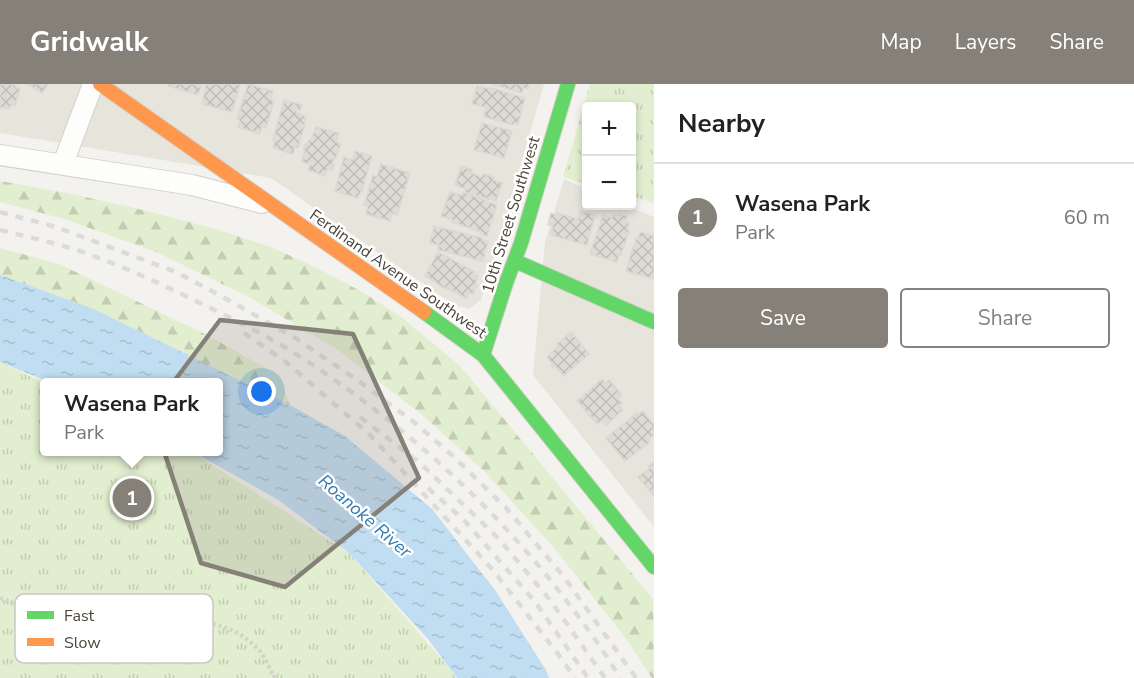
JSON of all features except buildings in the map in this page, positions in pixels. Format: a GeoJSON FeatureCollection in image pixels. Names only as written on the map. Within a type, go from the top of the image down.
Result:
{"type":"FeatureCollection","features":[{"type":"Feature","properties":{"kind":"street"},"geometry":{"type":"LineString","coordinates":[[63,164],[93,84]]}},
{"type":"Feature","properties":{"kind":"street","name":"Ferdinand Avenue Southwest"},"geometry":{"type":"LineString","coordinates":[[100,84],[483,355],[654,567]]}},
{"type":"Feature","properties":{"kind":"street","name":"10th Street Southwest"},"geometry":{"type":"LineString","coordinates":[[483,355],[521,243],[568,84]]}},
{"type":"Feature","properties":{"kind":"street"},"geometry":{"type":"LineString","coordinates":[[0,155],[192,185],[273,206]]}},
{"type":"Feature","properties":{"kind":"street"},"geometry":{"type":"LineString","coordinates":[[514,261],[654,322]]}},
{"type":"Feature","properties":{"kind":"path"},"geometry":{"type":"LineString","coordinates":[[0,598],[15,605]]}},
{"type":"Feature","properties":{"kind":"path"},"geometry":{"type":"LineString","coordinates":[[213,624],[242,636],[258,648],[275,678]]}},
{"type":"Feature","properties":{"kind":"highlighted area"},"geometry":{"type":"Polygon","coordinates":[[[220,320],[353,334],[419,478],[285,587],[201,563],[151,412],[220,320]]]}},
{"type":"Feature","properties":{"kind":"shaded area"},"geometry":{"type":"Polygon","coordinates":[[[0,84],[544,84],[481,300],[469,309],[454,305],[271,178],[0,133],[0,84]]]}},
{"type":"Feature","properties":{"kind":"shaded area"},"geometry":{"type":"Polygon","coordinates":[[[564,179],[582,187],[582,210],[636,210],[654,217],[654,527],[533,375],[545,242],[564,179]]]}},
{"type":"Feature","properties":{"kind":"green space"},"geometry":{"type":"Polygon","coordinates":[[[590,84],[654,84],[654,203],[636,197],[636,102],[585,102],[590,84]]]}},
{"type":"Feature","properties":{"kind":"green space"},"geometry":{"type":"Polygon","coordinates":[[[582,112],[582,183],[563,177],[582,112]]]}},
{"type":"Feature","properties":{"kind":"green space"},"geometry":{"type":"Polygon","coordinates":[[[0,181],[143,210],[216,229],[271,247],[364,293],[400,316],[460,366],[653,599],[654,678],[556,550],[483,470],[421,414],[338,350],[249,297],[156,252],[64,219],[0,202],[0,181]]]}},
{"type":"Feature","properties":{"kind":"green space"},"geometry":{"type":"Polygon","coordinates":[[[0,248],[59,264],[207,335],[280,376],[290,405],[94,309],[0,275],[0,248]]]}},
{"type":"Feature","properties":{"kind":"green space"},"geometry":{"type":"Polygon","coordinates":[[[0,362],[40,381],[40,456],[198,456],[349,553],[456,678],[0,678],[0,362]]]}},
{"type":"Feature","properties":{"kind":"water","name":"Roanoke River"},"geometry":{"type":"Polygon","coordinates":[[[0,275],[94,309],[290,405],[345,436],[432,509],[495,590],[549,678],[457,678],[428,639],[349,553],[277,499],[200,456],[223,456],[223,378],[40,378],[0,362],[0,275]]]}},
{"type":"Feature","properties":{"kind":"railway"},"geometry":{"type":"LineString","coordinates":[[0,212],[56,227],[176,272],[295,338],[360,382],[415,423],[506,508],[564,577],[636,678]]}},
{"type":"Feature","properties":{"kind":"railway"},"geometry":{"type":"LineString","coordinates":[[0,230],[83,252],[168,288],[277,342],[361,399],[396,426],[462,484],[524,548],[579,617],[620,678]]}},
{"type":"Feature","properties":{"kind":"railway"},"geometry":{"type":"LineString","coordinates":[[244,333],[286,362],[370,435],[492,569],[575,678]]}},
{"type":"Feature","properties":{"kind":"railway"},"geometry":{"type":"LineString","coordinates":[[360,417],[420,463],[499,539],[550,600],[605,678]]}},
{"type":"Feature","properties":{"kind":"railway"},"geometry":{"type":"LineString","coordinates":[[428,488],[464,520],[536,603],[588,678]]}},
{"type":"Feature","properties":{"kind":"traffic: fast"},"geometry":{"type":"LineString","coordinates":[[483,355],[521,243],[568,84]]}},
{"type":"Feature","properties":{"kind":"traffic: fast"},"geometry":{"type":"LineString","coordinates":[[515,261],[654,322]]}},
{"type":"Feature","properties":{"kind":"traffic: fast"},"geometry":{"type":"LineString","coordinates":[[424,312],[483,355],[654,567]]}},
{"type":"Feature","properties":{"kind":"traffic: slow"},"geometry":{"type":"LineString","coordinates":[[100,84],[424,312]]}},
{"type":"Feature","properties":{"kind":"place","name":"Wasena Park"},"geometry":{"type":"Point","coordinates":[132,498]}}]}
